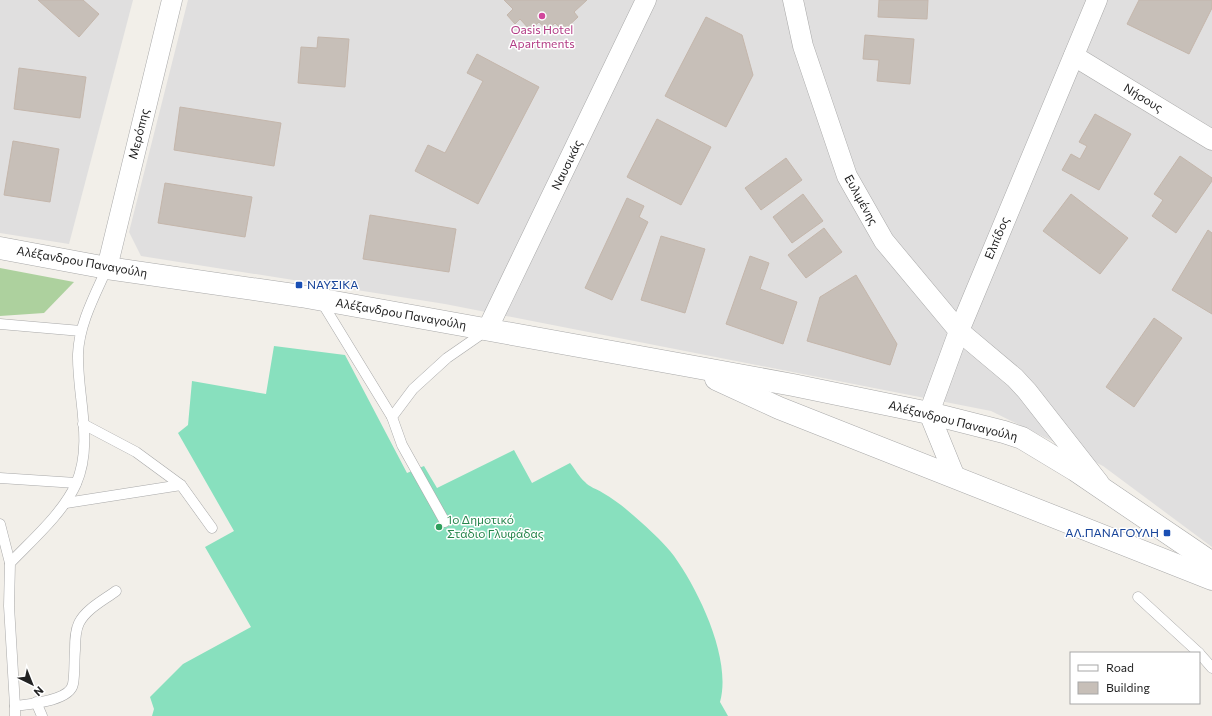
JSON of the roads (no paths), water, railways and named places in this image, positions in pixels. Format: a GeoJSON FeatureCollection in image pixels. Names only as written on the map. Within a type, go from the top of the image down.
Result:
{"type":"FeatureCollection","features":[{"type":"Feature","properties":{"kind":"street","name":"Μερόπης"},"geometry":{"type":"LineString","coordinates":[[107,268],[172,0]]}},
{"type":"Feature","properties":{"kind":"street","name":"Ναυσικάς"},"geometry":{"type":"LineString","coordinates":[[487,330],[646,0]]}},
{"type":"Feature","properties":{"kind":"street","name":"Ευλιμένης"},"geometry":{"type":"LineString","coordinates":[[793,0],[803,46],[847,176],[884,241],[958,331],[1015,378],[1027,391],[1104,491]]}},
{"type":"Feature","properties":{"kind":"street","name":"Ελπίδος"},"geometry":{"type":"LineString","coordinates":[[929,413],[958,331],[1097,0]]}},
{"type":"Feature","properties":{"kind":"street","name":"Νήσους"},"geometry":{"type":"LineString","coordinates":[[1074,56],[1212,140]]}},
{"type":"Feature","properties":{"kind":"street","name":"Αλέξανδρου Παναγούλη"},"geometry":{"type":"LineString","coordinates":[[0,248],[107,268],[321,300],[684,365],[929,413],[1004,432],[1022,438],[1075,470],[1212,563]]}},
{"type":"Feature","properties":{"kind":"street","name":"Αλέξανδρου Παναγούλη"},"geometry":{"type":"LineString","coordinates":[[684,365],[779,408],[1212,579]]}},
{"type":"Feature","properties":{"kind":"street"},"geometry":{"type":"LineString","coordinates":[[929,413],[955,477]]}},
{"type":"Feature","properties":{"kind":"lane"},"geometry":{"type":"LineString","coordinates":[[10,563],[66,503],[76,483],[82,464],[83,453],[83,424],[78,354],[81,331],[107,268]]}},
{"type":"Feature","properties":{"kind":"lane"},"geometry":{"type":"LineString","coordinates":[[321,300],[392,417],[402,445],[445,522]]}},
{"type":"Feature","properties":{"kind":"lane"},"geometry":{"type":"LineString","coordinates":[[0,324],[81,331]]}},
{"type":"Feature","properties":{"kind":"lane"},"geometry":{"type":"LineString","coordinates":[[392,417],[413,388],[447,358],[487,330]]}},
{"type":"Feature","properties":{"kind":"lane"},"geometry":{"type":"LineString","coordinates":[[83,424],[136,452],[181,485],[212,528]]}},
{"type":"Feature","properties":{"kind":"lane"},"geometry":{"type":"LineString","coordinates":[[0,478],[76,483]]}},
{"type":"Feature","properties":{"kind":"lane"},"geometry":{"type":"LineString","coordinates":[[66,503],[181,485]]}},
{"type":"Feature","properties":{"kind":"lane"},"geometry":{"type":"LineString","coordinates":[[0,524],[10,563],[9,606],[15,711],[36,702],[61,697],[71,689],[73,684],[76,633],[79,623],[90,609],[116,591]]}},
{"type":"Feature","properties":{"kind":"lane"},"geometry":{"type":"LineString","coordinates":[[1138,597],[1198,652]]}},
{"type":"Feature","properties":{"kind":"lane"},"geometry":{"type":"LineString","coordinates":[[1200,654],[1212,668]]}},
{"type":"Feature","properties":{"kind":"lane"},"geometry":{"type":"LineString","coordinates":[[36,702],[42,716]]}},
{"type":"Feature","properties":{"kind":"place","name":"Oasis Hotel Apartments"},"geometry":{"type":"Point","coordinates":[542,16]}},
{"type":"Feature","properties":{"kind":"place","name":"ΝΑΥΣΙΚΑ"},"geometry":{"type":"Point","coordinates":[299,285]}},
{"type":"Feature","properties":{"kind":"place","name":"1ο Δημοτικό Στάδιο Γλυφάδας"},"geometry":{"type":"Point","coordinates":[439,527]}},
{"type":"Feature","properties":{"kind":"place","name":"ΑΛ.ΠΑΝΑΓΟΥΛΗ"},"geometry":{"type":"Point","coordinates":[1167,533]}}]}
